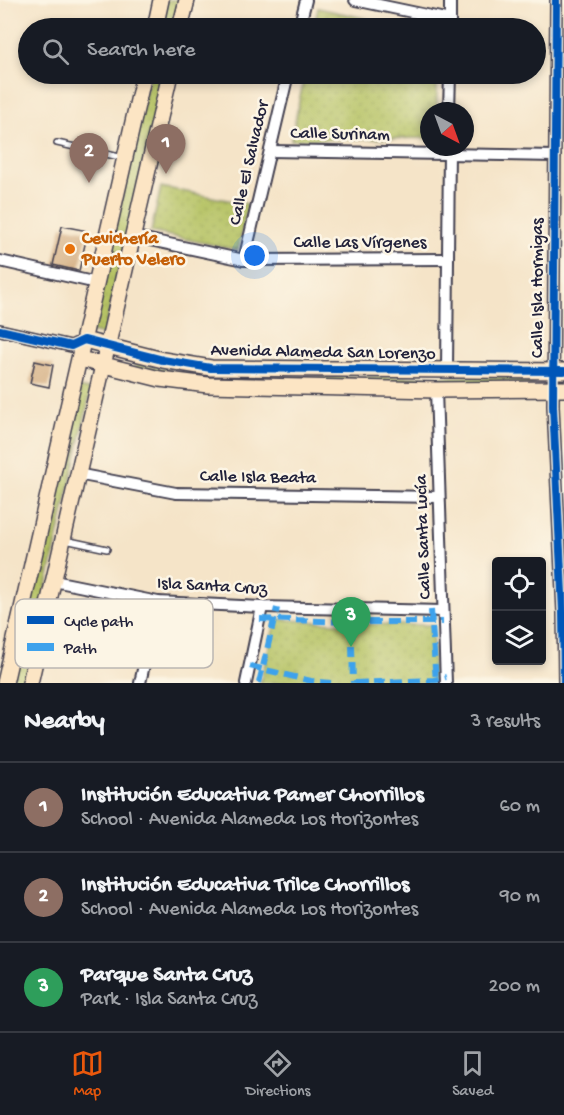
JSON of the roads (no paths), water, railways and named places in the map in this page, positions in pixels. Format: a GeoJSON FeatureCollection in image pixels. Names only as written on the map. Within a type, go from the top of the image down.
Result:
{"type":"FeatureCollection","features":[{"type":"Feature","properties":{"kind":"main road"},"geometry":{"type":"LineString","coordinates":[[156,18],[161,0]]}},
{"type":"Feature","properties":{"kind":"main road"},"geometry":{"type":"LineString","coordinates":[[182,18],[187,0]]}},
{"type":"Feature","properties":{"kind":"main road"},"geometry":{"type":"LineString","coordinates":[[24,599],[80,359],[77,343],[97,283],[142,84]]}},
{"type":"Feature","properties":{"kind":"main road"},"geometry":{"type":"LineString","coordinates":[[50,599],[131,236],[168,84]]}},
{"type":"Feature","properties":{"kind":"main road","name":"Avenida Alameda San Lorenzo"},"geometry":{"type":"LineString","coordinates":[[77,343],[106,346],[163,360],[211,368],[558,371]]}},
{"type":"Feature","properties":{"kind":"main road","name":"Avenida Alameda San Lorenzo"},"geometry":{"type":"LineString","coordinates":[[80,359],[160,379],[208,385],[436,390],[558,389]]}},
{"type":"Feature","properties":{"kind":"main road"},"geometry":{"type":"LineString","coordinates":[[5,683],[15,640]]}},
{"type":"Feature","properties":{"kind":"main road"},"geometry":{"type":"LineString","coordinates":[[30,683],[34,668]]}},
{"type":"Feature","properties":{"kind":"street"},"geometry":{"type":"LineString","coordinates":[[302,18],[306,0]]}},
{"type":"Feature","properties":{"kind":"street"},"geometry":{"type":"LineString","coordinates":[[355,0],[426,18]]}},
{"type":"Feature","properties":{"kind":"street"},"geometry":{"type":"LineString","coordinates":[[450,0],[450,18]]}},
{"type":"Feature","properties":{"kind":"street","name":"Calle Isla Hormigas"},"geometry":{"type":"LineString","coordinates":[[556,0],[560,35],[555,156],[559,261],[558,389],[564,683]]}},
{"type":"Feature","properties":{"kind":"street","name":"Calle El Salvador"},"geometry":{"type":"LineString","coordinates":[[244,260],[286,84]]}},
{"type":"Feature","properties":{"kind":"street"},"geometry":{"type":"LineString","coordinates":[[449,102],[450,84]]}},
{"type":"Feature","properties":{"kind":"street","name":"Calle Surinam"},"geometry":{"type":"LineString","coordinates":[[270,151],[420,150]]}},
{"type":"Feature","properties":{"kind":"street","name":"Calle Surinam"},"geometry":{"type":"LineString","coordinates":[[474,151],[555,156]]}},
{"type":"Feature","properties":{"kind":"street"},"geometry":{"type":"LineString","coordinates":[[447,370],[449,156]]}},
{"type":"Feature","properties":{"kind":"street","name":"Calle Las Vírgenes"},"geometry":{"type":"LineString","coordinates":[[131,236],[244,260],[448,259]]}},
{"type":"Feature","properties":{"kind":"street"},"geometry":{"type":"LineString","coordinates":[[0,261],[97,283]]}},
{"type":"Feature","properties":{"kind":"street"},"geometry":{"type":"LineString","coordinates":[[0,330],[77,343]]}},
{"type":"Feature","properties":{"kind":"street","name":"Calle Santa Lucía"},"geometry":{"type":"LineString","coordinates":[[436,390],[446,683]]}},
{"type":"Feature","properties":{"kind":"street","name":"Calle Isla Beata"},"geometry":{"type":"LineString","coordinates":[[77,474],[176,493],[439,497]]}},
{"type":"Feature","properties":{"kind":"street","name":"Isla Santa Cruz"},"geometry":{"type":"LineString","coordinates":[[54,582],[142,599]]}},
{"type":"Feature","properties":{"kind":"street","name":"Isla Santa Cruz"},"geometry":{"type":"LineString","coordinates":[[213,605],[443,610]]}},
{"type":"Feature","properties":{"kind":"street"},"geometry":{"type":"LineString","coordinates":[[246,683],[262,607]]}},
{"type":"Feature","properties":{"kind":"street"},"geometry":{"type":"LineString","coordinates":[[140,683],[143,668]]}},
{"type":"Feature","properties":{"kind":"lane"},"geometry":{"type":"LineString","coordinates":[[57,143],[125,159]]}},
{"type":"Feature","properties":{"kind":"lane"},"geometry":{"type":"LineString","coordinates":[[63,539],[107,549]]}},
{"type":"Feature","properties":{"kind":"place","name":"Institución Educativa Pamer Chorrillos"},"geometry":{"type":"Point","coordinates":[166,174]}},
{"type":"Feature","properties":{"kind":"place","name":"Institución Educativa Trilce Chorrillos"},"geometry":{"type":"Point","coordinates":[89,183]}},
{"type":"Feature","properties":{"kind":"place","name":"Cevichería Puerto Velero"},"geometry":{"type":"Point","coordinates":[70,249]}},
{"type":"Feature","properties":{"kind":"place","name":"Parque Santa Cruz"},"geometry":{"type":"Point","coordinates":[351,647]}}]}
